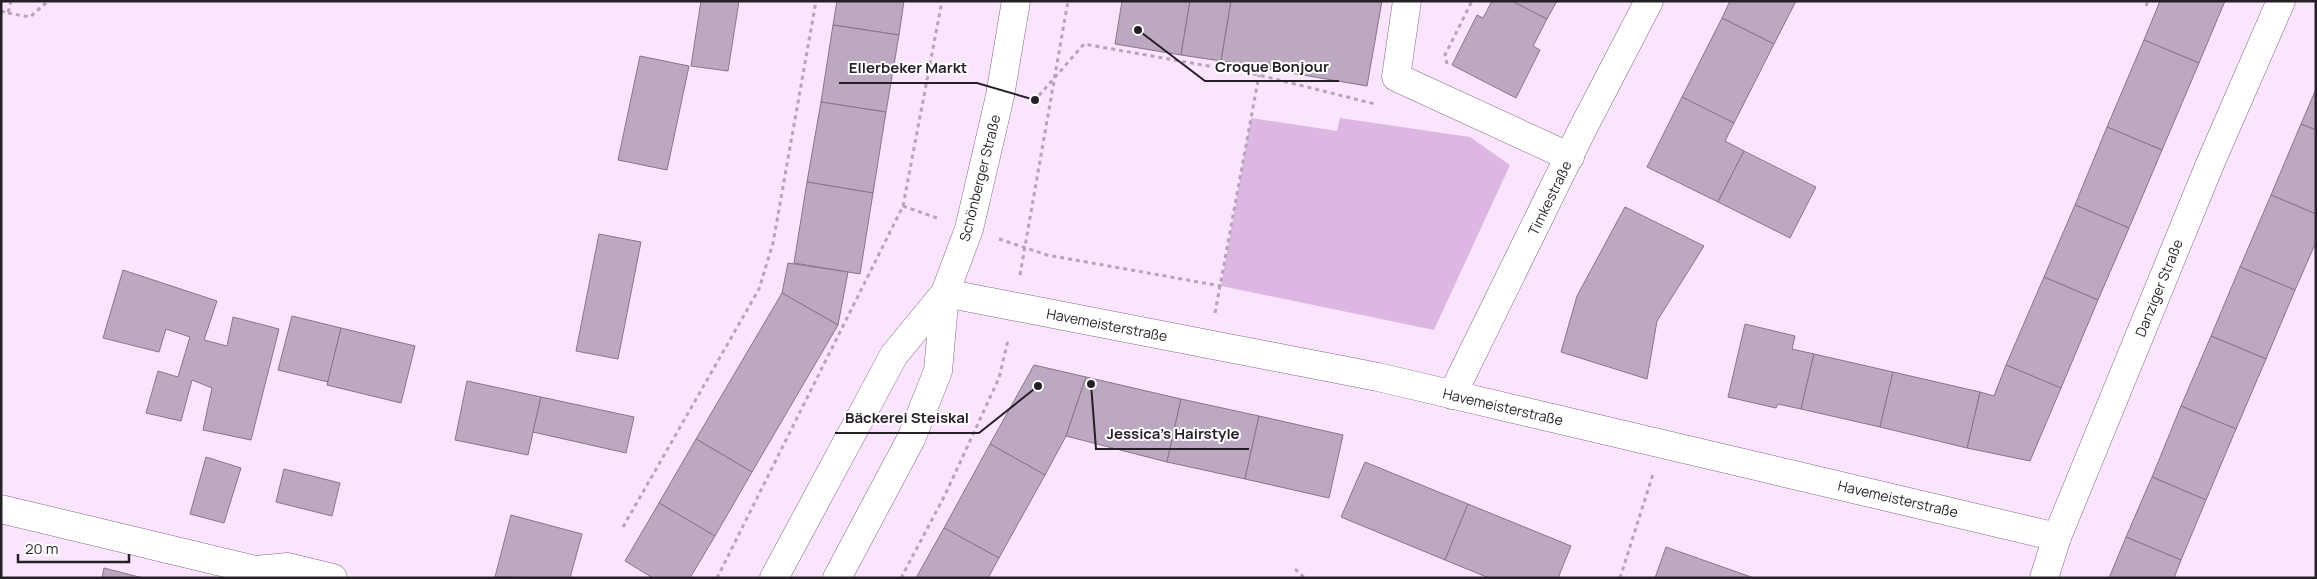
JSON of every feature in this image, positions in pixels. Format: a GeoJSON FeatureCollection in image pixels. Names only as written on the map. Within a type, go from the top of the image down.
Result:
{"type":"FeatureCollection","features":[{"type":"Feature","properties":{"kind":"street","name":"Schönberger Straße"},"geometry":{"type":"LineString","coordinates":[[837,578],[911,439],[938,371],[946,293],[969,229],[1000,96],[1016,1]]}},
{"type":"Feature","properties":{"kind":"street"},"geometry":{"type":"LineString","coordinates":[[1406,1],[1396,78],[1570,157]]}},
{"type":"Feature","properties":{"kind":"street","name":"Timkestraße"},"geometry":{"type":"LineString","coordinates":[[1452,395],[1649,1]]}},
{"type":"Feature","properties":{"kind":"street","name":"Danziger Straße"},"geometry":{"type":"LineString","coordinates":[[2044,578],[2057,537],[2210,164],[2281,1]]}},
{"type":"Feature","properties":{"kind":"street","name":"Schönberger Straße"},"geometry":{"type":"LineString","coordinates":[[774,578],[894,355],[946,293]]}},
{"type":"Feature","properties":{"kind":"street","name":"Havemeisterstraße"},"geometry":{"type":"LineString","coordinates":[[946,293],[1208,346],[1378,377],[1662,442],[2057,537]]}},
{"type":"Feature","properties":{"kind":"street"},"geometry":{"type":"LineString","coordinates":[[1,509],[259,574],[288,567],[333,578]]}},
{"type":"Feature","properties":{"kind":"path"},"geometry":{"type":"LineString","coordinates":[[8,13],[11,1]]}},
{"type":"Feature","properties":{"kind":"path"},"geometry":{"type":"LineString","coordinates":[[1,11],[30,17],[48,1]]}},
{"type":"Feature","properties":{"kind":"path"},"geometry":{"type":"LineString","coordinates":[[624,528],[760,289],[773,243],[816,1]]}},
{"type":"Feature","properties":{"kind":"path"},"geometry":{"type":"LineString","coordinates":[[717,578],[903,206],[942,1]]}},
{"type":"Feature","properties":{"kind":"path"},"geometry":{"type":"LineString","coordinates":[[1445,55],[1472,1]]}},
{"type":"Feature","properties":{"kind":"path"},"geometry":{"type":"LineString","coordinates":[[2146,6],[2148,1]]}},
{"type":"Feature","properties":{"kind":"path"},"geometry":{"type":"LineString","coordinates":[[1000,96],[1035,100],[1084,44],[1259,75],[1381,105]]}},
{"type":"Feature","properties":{"kind":"path"},"geometry":{"type":"LineString","coordinates":[[1208,346],[1221,286],[1259,75]]}},
{"type":"Feature","properties":{"kind":"path"},"geometry":{"type":"LineString","coordinates":[[903,206],[1047,254],[1221,286]]}},
{"type":"Feature","properties":{"kind":"path"},"geometry":{"type":"LineString","coordinates":[[1620,578],[1640,520],[1662,442]]}},
{"type":"Feature","properties":{"kind":"path"},"geometry":{"type":"LineString","coordinates":[[1295,569],[1305,578]]}},
{"type":"Feature","properties":{"kind":"shaded area"},"geometry":{"type":"Polygon","coordinates":[[[1251,118],[1337,131],[1340,118],[1470,137],[1510,165],[1434,330],[1221,286],[1251,118]]]}},
{"type":"Feature","properties":{"kind":"building"},"geometry":{"type":"Polygon","coordinates":[[[701,1],[739,1],[728,71],[691,66],[701,1]]]}},
{"type":"Feature","properties":{"kind":"building"},"geometry":{"type":"Polygon","coordinates":[[[837,1],[904,1],[899,35],[833,25],[837,1]]]}},
{"type":"Feature","properties":{"kind":"building"},"geometry":{"type":"Polygon","coordinates":[[[1122,1],[1190,1],[1181,55],[1115,44],[1122,1]]]}},
{"type":"Feature","properties":{"kind":"building"},"geometry":{"type":"Polygon","coordinates":[[[1190,1],[1231,1],[1221,61],[1181,55],[1190,1]]]}},
{"type":"Feature","properties":{"kind":"building"},"geometry":{"type":"Polygon","coordinates":[[[1231,1],[1382,1],[1367,86],[1221,61],[1231,1]]]}},
{"type":"Feature","properties":{"kind":"building"},"geometry":{"type":"Polygon","coordinates":[[[1492,1],[1512,1],[1547,19],[1533,46],[1540,50],[1516,98],[1452,65],[1477,15],[1483,18],[1492,1]]]}},
{"type":"Feature","properties":{"kind":"building"},"geometry":{"type":"Polygon","coordinates":[[[1512,1],[1557,1],[1547,19],[1512,1]]]}},
{"type":"Feature","properties":{"kind":"building"},"geometry":{"type":"Polygon","coordinates":[[[1730,1],[1796,1],[1774,44],[1722,18],[1730,1]]]}},
{"type":"Feature","properties":{"kind":"building"},"geometry":{"type":"Polygon","coordinates":[[[2160,1],[2225,1],[2199,63],[2144,40],[2160,1]]]}},
{"type":"Feature","properties":{"kind":"building"},"geometry":{"type":"Polygon","coordinates":[[[1722,18],[1774,44],[1734,123],[1682,97],[1722,18]]]}},
{"type":"Feature","properties":{"kind":"building"},"geometry":{"type":"Polygon","coordinates":[[[833,25],[899,35],[886,112],[821,102],[833,25]]]}},
{"type":"Feature","properties":{"kind":"building"},"geometry":{"type":"Polygon","coordinates":[[[2144,40],[2199,63],[2162,150],[2107,127],[2144,40]]]}},
{"type":"Feature","properties":{"kind":"building"},"geometry":{"type":"Polygon","coordinates":[[[640,56],[689,66],[667,170],[618,160],[640,56]]]}},
{"type":"Feature","properties":{"kind":"building"},"geometry":{"type":"Polygon","coordinates":[[[2316,89],[2316,130],[2301,124],[2316,89]]]}},
{"type":"Feature","properties":{"kind":"building"},"geometry":{"type":"Polygon","coordinates":[[[1682,97],[1734,123],[1725,141],[1744,151],[1718,202],[1647,167],[1682,97]]]}},
{"type":"Feature","properties":{"kind":"building"},"geometry":{"type":"Polygon","coordinates":[[[821,102],[886,112],[873,193],[807,182],[821,102]]]}},
{"type":"Feature","properties":{"kind":"building"},"geometry":{"type":"Polygon","coordinates":[[[2301,124],[2316,130],[2316,214],[2271,195],[2301,124]]]}},
{"type":"Feature","properties":{"kind":"building"},"geometry":{"type":"Polygon","coordinates":[[[2107,127],[2162,150],[2129,228],[2075,205],[2107,127]]]}},
{"type":"Feature","properties":{"kind":"building"},"geometry":{"type":"Polygon","coordinates":[[[1744,151],[1816,187],[1790,238],[1718,202],[1744,151]]]}},
{"type":"Feature","properties":{"kind":"building"},"geometry":{"type":"Polygon","coordinates":[[[807,182],[873,193],[860,274],[794,263],[807,182]]]}},
{"type":"Feature","properties":{"kind":"building"},"geometry":{"type":"Polygon","coordinates":[[[2271,195],[2316,214],[2316,242],[2295,290],[2240,267],[2271,195]]]}},
{"type":"Feature","properties":{"kind":"building"},"geometry":{"type":"Polygon","coordinates":[[[2075,205],[2129,228],[2098,300],[2044,277],[2075,205]]]}},
{"type":"Feature","properties":{"kind":"building"},"geometry":{"type":"Polygon","coordinates":[[[1625,207],[1704,246],[1657,321],[1647,379],[1561,352],[1577,296],[1625,207]]]}},
{"type":"Feature","properties":{"kind":"building"},"geometry":{"type":"Polygon","coordinates":[[[599,234],[641,242],[618,359],[576,351],[599,234]]]}},
{"type":"Feature","properties":{"kind":"building"},"geometry":{"type":"Polygon","coordinates":[[[788,263],[848,272],[838,325],[782,293],[788,263]]]}},
{"type":"Feature","properties":{"kind":"building"},"geometry":{"type":"Polygon","coordinates":[[[2240,267],[2295,290],[2266,359],[2211,336],[2240,267]]]}},
{"type":"Feature","properties":{"kind":"building"},"geometry":{"type":"Polygon","coordinates":[[[123,270],[217,301],[204,340],[227,346],[233,317],[279,329],[251,440],[203,430],[212,388],[192,380],[181,421],[146,413],[158,371],[178,377],[190,337],[166,329],[159,352],[103,338],[123,270]]]}},
{"type":"Feature","properties":{"kind":"building"},"geometry":{"type":"Polygon","coordinates":[[[2044,277],[2098,300],[2061,388],[2006,365],[2044,277]]]}},
{"type":"Feature","properties":{"kind":"building"},"geometry":{"type":"Polygon","coordinates":[[[782,293],[838,325],[752,472],[696,439],[782,293]]]}},
{"type":"Feature","properties":{"kind":"building"},"geometry":{"type":"Polygon","coordinates":[[[292,316],[341,328],[328,382],[278,370],[292,316]]]}},
{"type":"Feature","properties":{"kind":"building"},"geometry":{"type":"Polygon","coordinates":[[[1745,324],[1795,336],[1792,349],[1814,354],[1801,409],[1778,404],[1776,408],[1728,397],[1745,324]]]}},
{"type":"Feature","properties":{"kind":"building"},"geometry":{"type":"Polygon","coordinates":[[[341,328],[415,346],[401,403],[327,385],[341,328]]]}},
{"type":"Feature","properties":{"kind":"building"},"geometry":{"type":"Polygon","coordinates":[[[2211,336],[2266,359],[2236,429],[2181,406],[2211,336]]]}},
{"type":"Feature","properties":{"kind":"building"},"geometry":{"type":"Polygon","coordinates":[[[1814,354],[1893,372],[1880,427],[1801,409],[1814,354]]]}},
{"type":"Feature","properties":{"kind":"building"},"geometry":{"type":"Polygon","coordinates":[[[1034,365],[1086,377],[1066,436],[1045,475],[990,444],[1034,365]]]}},
{"type":"Feature","properties":{"kind":"building"},"geometry":{"type":"Polygon","coordinates":[[[2006,365],[2061,388],[2030,461],[1967,448],[1980,392],[1994,396],[2006,365]]]}},
{"type":"Feature","properties":{"kind":"building"},"geometry":{"type":"Polygon","coordinates":[[[1893,372],[1980,392],[1967,448],[1880,427],[1893,372]]]}},
{"type":"Feature","properties":{"kind":"building"},"geometry":{"type":"Polygon","coordinates":[[[1086,377],[1181,399],[1167,462],[1066,436],[1086,377]]]}},
{"type":"Feature","properties":{"kind":"building"},"geometry":{"type":"Polygon","coordinates":[[[467,381],[541,397],[528,455],[455,440],[467,381]]]}},
{"type":"Feature","properties":{"kind":"building"},"geometry":{"type":"Polygon","coordinates":[[[541,397],[634,417],[626,453],[533,432],[541,397]]]}},
{"type":"Feature","properties":{"kind":"building"},"geometry":{"type":"Polygon","coordinates":[[[1181,399],[1259,416],[1245,479],[1167,462],[1181,399]]]}},
{"type":"Feature","properties":{"kind":"building"},"geometry":{"type":"Polygon","coordinates":[[[2181,406],[2236,429],[2206,500],[2152,477],[2181,406]]]}},
{"type":"Feature","properties":{"kind":"building"},"geometry":{"type":"Polygon","coordinates":[[[1259,416],[1343,435],[1329,498],[1245,479],[1259,416]]]}},
{"type":"Feature","properties":{"kind":"building"},"geometry":{"type":"Polygon","coordinates":[[[696,439],[752,472],[715,536],[659,503],[696,439]]]}},
{"type":"Feature","properties":{"kind":"building"},"geometry":{"type":"Polygon","coordinates":[[[990,444],[1045,475],[999,558],[944,528],[990,444]]]}},
{"type":"Feature","properties":{"kind":"building"},"geometry":{"type":"Polygon","coordinates":[[[206,457],[241,468],[224,523],[190,514],[206,457]]]}},
{"type":"Feature","properties":{"kind":"building"},"geometry":{"type":"Polygon","coordinates":[[[1365,462],[1468,504],[1445,560],[1341,517],[1365,462]]]}},
{"type":"Feature","properties":{"kind":"building"},"geometry":{"type":"Polygon","coordinates":[[[284,469],[340,483],[332,516],[276,502],[284,469]]]}},
{"type":"Feature","properties":{"kind":"building"},"geometry":{"type":"Polygon","coordinates":[[[2152,477],[2206,500],[2181,560],[2126,537],[2152,477]]]}},
{"type":"Feature","properties":{"kind":"building"},"geometry":{"type":"Polygon","coordinates":[[[659,503],[715,536],[690,578],[653,578],[625,561],[659,503]]]}},
{"type":"Feature","properties":{"kind":"building"},"geometry":{"type":"Polygon","coordinates":[[[1468,504],[1571,546],[1558,578],[1489,578],[1445,560],[1468,504]]]}},
{"type":"Feature","properties":{"kind":"building"},"geometry":{"type":"Polygon","coordinates":[[[511,515],[582,534],[570,578],[495,577],[511,515]]]}},
{"type":"Feature","properties":{"kind":"building"},"geometry":{"type":"Polygon","coordinates":[[[944,528],[999,558],[988,578],[916,578],[944,528]]]}},
{"type":"Feature","properties":{"kind":"building"},"geometry":{"type":"Polygon","coordinates":[[[2126,537],[2181,560],[2174,578],[2109,578],[2126,537]]]}},
{"type":"Feature","properties":{"kind":"building"},"geometry":{"type":"Polygon","coordinates":[[[1666,547],[1754,578],[1655,578],[1666,547]]]}},
{"type":"Feature","properties":{"kind":"building"},"geometry":{"type":"Polygon","coordinates":[[[104,568],[143,578],[102,578],[104,568]]]}},
{"type":"Feature","properties":{"kind":"place","name":"Croque Bonjour"},"geometry":{"type":"Point","coordinates":[1138,30]}},
{"type":"Feature","properties":{"kind":"place","name":"Ellerbeker Markt"},"geometry":{"type":"Point","coordinates":[1035,100]}},
{"type":"Feature","properties":{"kind":"place","name":"Jessica's Hairstyle"},"geometry":{"type":"Point","coordinates":[1091,384]}},
{"type":"Feature","properties":{"kind":"place","name":"Bäckerei Steiskal"},"geometry":{"type":"Point","coordinates":[1038,386]}}]}
